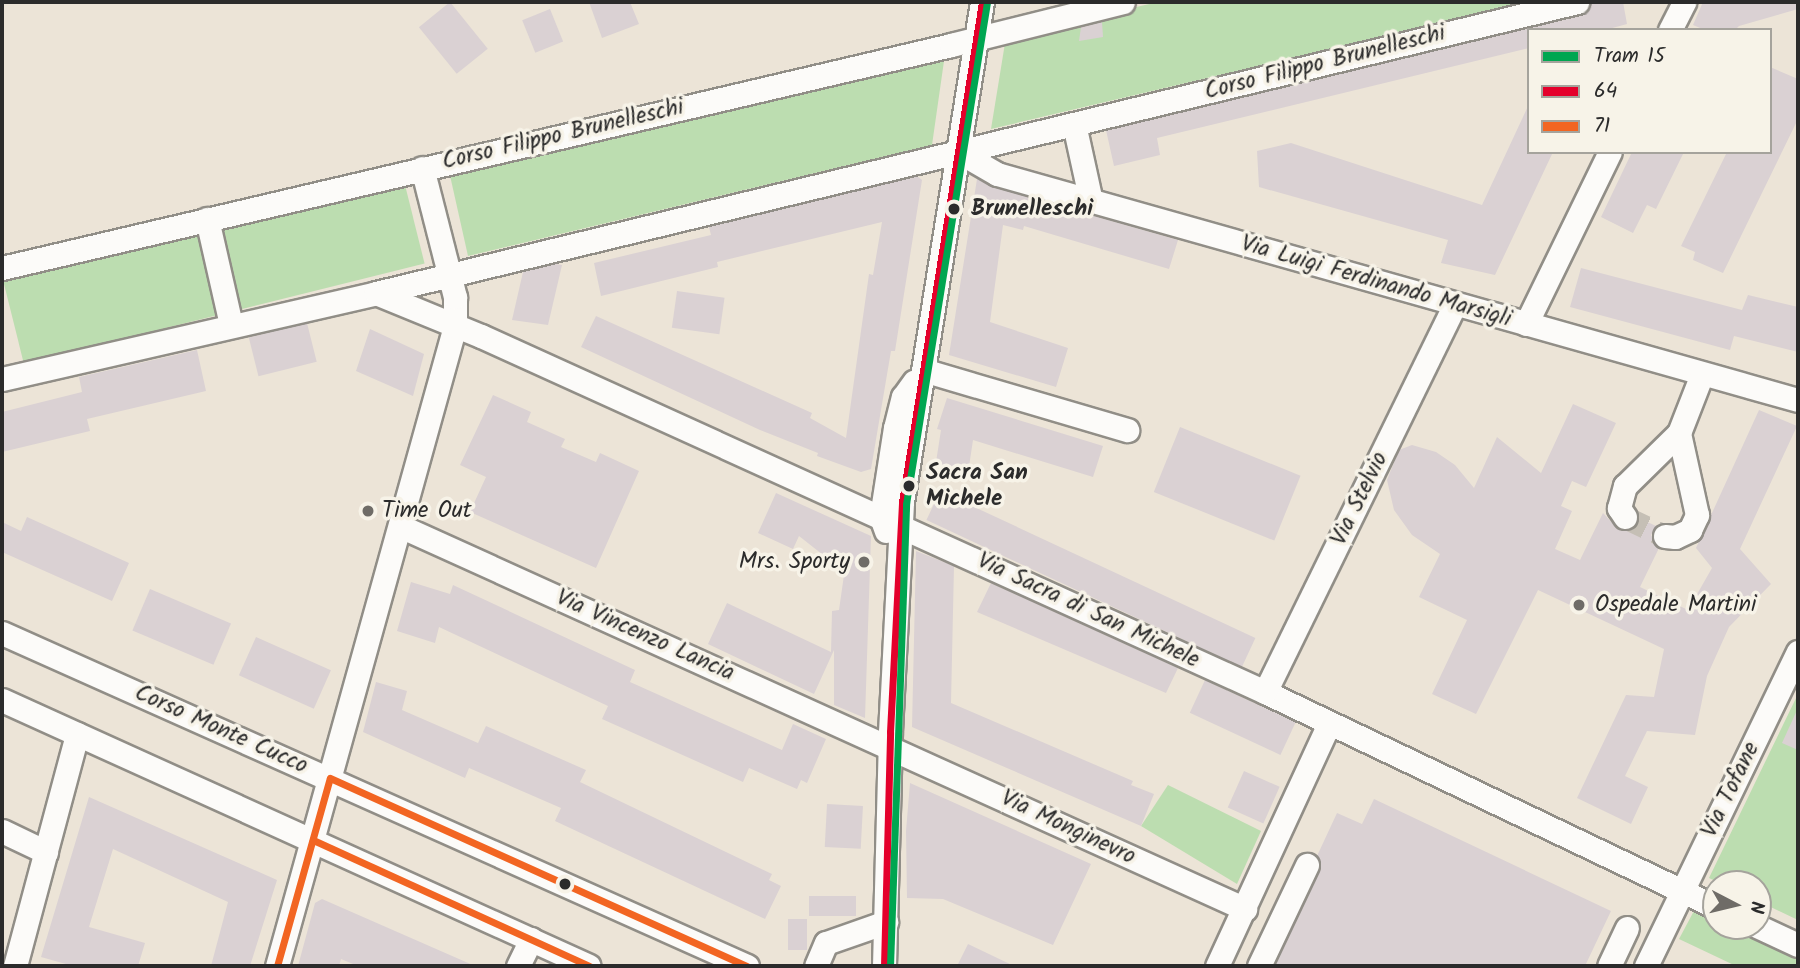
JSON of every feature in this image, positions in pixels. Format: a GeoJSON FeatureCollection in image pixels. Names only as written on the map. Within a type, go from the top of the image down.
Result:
{"type":"FeatureCollection","features":[{"type":"Feature","properties":{"kind":"street"},"geometry":{"type":"LineString","coordinates":[[884,966],[896,568],[890,521],[923,370],[982,2]]}},
{"type":"Feature","properties":{"kind":"street","name":"Corso Filippo Brunelleschi"},"geometry":{"type":"LineString","coordinates":[[2,268],[1123,2]]}},
{"type":"Feature","properties":{"kind":"street","name":"Corso Filippo Brunelleschi"},"geometry":{"type":"LineString","coordinates":[[2,379],[376,293],[1577,2]]}},
{"type":"Feature","properties":{"kind":"street"},"geometry":{"type":"LineString","coordinates":[[1671,28],[1684,2]]}},
{"type":"Feature","properties":{"kind":"street"},"geometry":{"type":"LineString","coordinates":[[1074,124],[1091,201]]}},
{"type":"Feature","properties":{"kind":"street","name":"Via Luigi Ferdinando Marsigli"},"geometry":{"type":"LineString","coordinates":[[959,152],[997,174],[1798,400]]}},
{"type":"Feature","properties":{"kind":"street"},"geometry":{"type":"LineString","coordinates":[[1526,324],[1609,154]]}},
{"type":"Feature","properties":{"kind":"street"},"geometry":{"type":"LineString","coordinates":[[277,966],[455,326],[455,297],[422,168]]}},
{"type":"Feature","properties":{"kind":"street"},"geometry":{"type":"LineString","coordinates":[[207,219],[231,325]]}},
{"type":"Feature","properties":{"kind":"street","name":"Via Sacra di San Michele"},"geometry":{"type":"LineString","coordinates":[[376,293],[890,521],[1265,692],[1702,900]]}},
{"type":"Feature","properties":{"kind":"street","name":"Via Stelvio"},"geometry":{"type":"LineString","coordinates":[[1265,692],[1455,305]]}},
{"type":"Feature","properties":{"kind":"street"},"geometry":{"type":"LineString","coordinates":[[923,370],[1127,430]]}},
{"type":"Feature","properties":{"kind":"street"},"geometry":{"type":"LineString","coordinates":[[1625,517],[1619,508],[1625,486],[1679,433],[1702,374]]}},
{"type":"Feature","properties":{"kind":"street"},"geometry":{"type":"LineString","coordinates":[[1665,536],[1675,537],[1690,530],[1697,515],[1679,433]]}},
{"type":"Feature","properties":{"kind":"street","name":"Via Vincenzo Lancia"},"geometry":{"type":"LineString","coordinates":[[400,526],[890,747]]}},
{"type":"Feature","properties":{"kind":"street","name":"Corso Monte Cucco"},"geometry":{"type":"LineString","coordinates":[[2,633],[747,966]]}},
{"type":"Feature","properties":{"kind":"street","name":"Via Tofane"},"geometry":{"type":"LineString","coordinates":[[1646,966],[1798,652]]}},
{"type":"Feature","properties":{"kind":"street"},"geometry":{"type":"LineString","coordinates":[[2,700],[589,966]]}},
{"type":"Feature","properties":{"kind":"street"},"geometry":{"type":"LineString","coordinates":[[1217,966],[1329,724]]}},
{"type":"Feature","properties":{"kind":"street"},"geometry":{"type":"LineString","coordinates":[[15,966],[77,734]]}},
{"type":"Feature","properties":{"kind":"street","name":"Via Monginevro"},"geometry":{"type":"LineString","coordinates":[[890,747],[1245,909]]}},
{"type":"Feature","properties":{"kind":"street"},"geometry":{"type":"LineString","coordinates":[[2,831],[46,852]]}},
{"type":"Feature","properties":{"kind":"street"},"geometry":{"type":"LineString","coordinates":[[1259,966],[1307,865]]}},
{"type":"Feature","properties":{"kind":"street"},"geometry":{"type":"LineString","coordinates":[[816,966],[826,943],[886,922]]}},
{"type":"Feature","properties":{"kind":"street"},"geometry":{"type":"LineString","coordinates":[[1609,966],[1627,928]]}},
{"type":"Feature","properties":{"kind":"street"},"geometry":{"type":"LineString","coordinates":[[1772,933],[1798,945]]}},
{"type":"Feature","properties":{"kind":"street"},"geometry":{"type":"LineString","coordinates":[[518,966],[531,939]]}},
{"type":"Feature","properties":{"kind":"green space"},"geometry":{"type":"Polygon","coordinates":[[[1158,2],[1529,2],[991,129],[1006,37],[1158,2]]]}},
{"type":"Feature","properties":{"kind":"green space"},"geometry":{"type":"Polygon","coordinates":[[[936,56],[944,61],[932,145],[468,256],[449,171],[936,56]]]}},
{"type":"Feature","properties":{"kind":"green space"},"geometry":{"type":"Polygon","coordinates":[[[404,181],[425,263],[24,363],[3,281],[404,181]]]}},
{"type":"Feature","properties":{"kind":"green space"},"geometry":{"type":"Polygon","coordinates":[[[1798,694],[1798,920],[1772,908],[1772,870],[1713,870],[1798,694]]]}},
{"type":"Feature","properties":{"kind":"green space"},"geometry":{"type":"Polygon","coordinates":[[[1168,785],[1261,831],[1237,884],[1141,826],[1168,785]]]}},
{"type":"Feature","properties":{"kind":"green space"},"geometry":{"type":"Polygon","coordinates":[[[1695,909],[1702,912],[1702,940],[1760,940],[1798,958],[1798,966],[1736,966],[1679,939],[1695,909]]]}},
{"type":"Feature","properties":{"kind":"building"},"geometry":{"type":"Polygon","coordinates":[[[450,2],[488,49],[457,74],[419,27],[450,2]]]}},
{"type":"Feature","properties":{"kind":"building"},"geometry":{"type":"Polygon","coordinates":[[[589,2],[630,2],[639,24],[602,38],[589,2]]]}},
{"type":"Feature","properties":{"kind":"building"},"geometry":{"type":"Polygon","coordinates":[[[1591,2],[1623,2],[1627,24],[1612,28],[1530,28],[1580,16],[1587,12],[1591,2]]]}},
{"type":"Feature","properties":{"kind":"building"},"geometry":{"type":"Polygon","coordinates":[[[1703,2],[1798,2],[1798,9],[1737,28],[1700,28],[1693,25],[1703,2]]]}},
{"type":"Feature","properties":{"kind":"building"},"geometry":{"type":"Polygon","coordinates":[[[550,9],[563,41],[535,53],[522,20],[550,9]]]}},
{"type":"Feature","properties":{"kind":"building"},"geometry":{"type":"Polygon","coordinates":[[[1102,22],[1103,37],[1079,41],[1081,27],[1102,22]]]}},
{"type":"Feature","properties":{"kind":"building"},"geometry":{"type":"Polygon","coordinates":[[[1527,29],[1527,48],[1157,138],[1160,155],[1114,166],[1106,130],[1527,29]]]}},
{"type":"Feature","properties":{"kind":"building"},"geometry":{"type":"Polygon","coordinates":[[[1772,68],[1798,79],[1798,119],[1723,273],[1693,260],[1695,252],[1681,246],[1726,154],[1772,154],[1772,68]]]}},
{"type":"Feature","properties":{"kind":"building"},"geometry":{"type":"Polygon","coordinates":[[[1527,108],[1527,154],[1552,154],[1495,275],[1441,263],[1448,240],[1259,187],[1257,151],[1291,143],[1482,205],[1527,108]]]}},
{"type":"Feature","properties":{"kind":"building"},"geometry":{"type":"Polygon","coordinates":[[[1631,154],[1683,154],[1656,209],[1647,205],[1633,233],[1601,217],[1631,154]]]}},
{"type":"Feature","properties":{"kind":"building"},"geometry":{"type":"Polygon","coordinates":[[[917,176],[922,180],[895,351],[891,351],[871,469],[861,472],[817,456],[818,453],[760,430],[581,347],[596,316],[812,413],[810,418],[846,438],[869,274],[873,275],[882,222],[717,262],[718,267],[601,296],[594,263],[711,235],[709,227],[917,176]]]}},
{"type":"Feature","properties":{"kind":"building"},"geometry":{"type":"Polygon","coordinates":[[[977,179],[993,187],[1178,240],[1169,269],[1024,226],[1023,230],[1003,225],[990,322],[1068,348],[1056,387],[949,355],[977,179]]]}},
{"type":"Feature","properties":{"kind":"building"},"geometry":{"type":"Polygon","coordinates":[[[555,264],[562,265],[548,325],[512,320],[523,272],[555,264]]]}},
{"type":"Feature","properties":{"kind":"building"},"geometry":{"type":"Polygon","coordinates":[[[1581,268],[1742,310],[1748,295],[1798,307],[1798,352],[1734,336],[1730,350],[1570,307],[1581,268]]]}},
{"type":"Feature","properties":{"kind":"building"},"geometry":{"type":"Polygon","coordinates":[[[677,291],[725,298],[719,334],[672,328],[677,291]]]}},
{"type":"Feature","properties":{"kind":"building"},"geometry":{"type":"Polygon","coordinates":[[[307,323],[317,362],[258,376],[249,338],[307,323]]]}},
{"type":"Feature","properties":{"kind":"building"},"geometry":{"type":"Polygon","coordinates":[[[370,329],[424,354],[413,396],[356,371],[370,329]]]}},
{"type":"Feature","properties":{"kind":"building"},"geometry":{"type":"Polygon","coordinates":[[[197,350],[206,391],[87,419],[90,431],[2,452],[2,412],[82,392],[79,377],[197,350]]]}},
{"type":"Feature","properties":{"kind":"building"},"geometry":{"type":"Polygon","coordinates":[[[493,395],[531,412],[527,422],[565,439],[561,447],[596,462],[600,453],[639,471],[596,568],[470,512],[486,477],[460,465],[493,395]]]}},
{"type":"Feature","properties":{"kind":"building"},"geometry":{"type":"Polygon","coordinates":[[[947,398],[1103,446],[1093,477],[973,440],[967,480],[934,475],[941,430],[937,429],[947,398]]]}},
{"type":"Feature","properties":{"kind":"building","name":"Ospedale Martini"},"geometry":{"type":"Polygon","coordinates":[[[1573,404],[1616,423],[1586,487],[1572,481],[1561,506],[1572,511],[1555,549],[1580,560],[1603,513],[1618,529],[1625,531],[1633,528],[1639,518],[1656,526],[1651,535],[1659,548],[1640,587],[1688,610],[1712,568],[1696,548],[1759,410],[1797,426],[1740,549],[1771,584],[1729,627],[1707,676],[1695,735],[1647,731],[1625,776],[1648,787],[1631,824],[1577,798],[1626,695],[1654,697],[1664,649],[1538,590],[1476,714],[1432,694],[1467,620],[1419,597],[1440,554],[1412,535],[1394,510],[1387,480],[1399,450],[1412,445],[1436,452],[1455,465],[1474,488],[1497,437],[1541,473],[1573,404]]]}},
{"type":"Feature","properties":{"kind":"building"},"geometry":{"type":"Polygon","coordinates":[[[1180,427],[1301,476],[1274,541],[1154,492],[1180,427]]]}},
{"type":"Feature","properties":{"kind":"building"},"geometry":{"type":"Polygon","coordinates":[[[940,491],[1255,638],[1242,667],[926,520],[940,491]]]}},
{"type":"Feature","properties":{"kind":"building"},"geometry":{"type":"Polygon","coordinates":[[[776,493],[871,536],[865,718],[834,705],[834,650],[814,694],[708,644],[727,603],[831,652],[832,611],[839,610],[845,568],[832,562],[799,536],[793,549],[758,533],[776,493]]]}},
{"type":"Feature","properties":{"kind":"building"},"geometry":{"type":"Polygon","coordinates":[[[27,517],[129,563],[112,601],[2,552],[2,522],[21,531],[27,517]]]}},
{"type":"Feature","properties":{"kind":"building"},"geometry":{"type":"Polygon","coordinates":[[[916,551],[954,566],[951,703],[1133,781],[1131,785],[1154,794],[1141,826],[912,727],[916,551]]]}},
{"type":"Feature","properties":{"kind":"building"},"geometry":{"type":"Polygon","coordinates":[[[411,582],[450,594],[453,585],[635,670],[630,682],[782,750],[793,724],[826,739],[807,783],[801,780],[797,789],[749,768],[743,782],[602,719],[608,706],[439,627],[435,643],[397,631],[411,582]]]}},
{"type":"Feature","properties":{"kind":"building"},"geometry":{"type":"Polygon","coordinates":[[[991,583],[1178,668],[1166,693],[977,612],[991,583]]]}},
{"type":"Feature","properties":{"kind":"building"},"geometry":{"type":"Polygon","coordinates":[[[150,589],[231,623],[213,665],[132,630],[150,589]]]}},
{"type":"Feature","properties":{"kind":"building"},"geometry":{"type":"Polygon","coordinates":[[[256,637],[331,670],[314,709],[239,675],[256,637]]]}},
{"type":"Feature","properties":{"kind":"building"},"geometry":{"type":"Polygon","coordinates":[[[1205,680],[1296,722],[1280,755],[1190,713],[1205,680]]]}},
{"type":"Feature","properties":{"kind":"building"},"geometry":{"type":"Polygon","coordinates":[[[376,682],[407,691],[402,710],[478,743],[486,726],[586,770],[580,782],[772,874],[769,880],[781,886],[765,919],[555,821],[561,808],[469,768],[465,778],[363,732],[376,682]]]}},
{"type":"Feature","properties":{"kind":"building"},"geometry":{"type":"Polygon","coordinates":[[[1798,708],[1798,750],[1782,743],[1798,708]]]}},
{"type":"Feature","properties":{"kind":"building"},"geometry":{"type":"Polygon","coordinates":[[[1244,771],[1280,787],[1263,823],[1228,808],[1244,771]]]}},
{"type":"Feature","properties":{"kind":"building"},"geometry":{"type":"Polygon","coordinates":[[[910,783],[1091,864],[1053,945],[943,899],[907,898],[906,831],[910,783]]]}},
{"type":"Feature","properties":{"kind":"building"},"geometry":{"type":"Polygon","coordinates":[[[89,797],[277,880],[250,966],[211,966],[228,902],[113,849],[89,927],[145,943],[138,966],[73,966],[41,957],[89,797]]]}},
{"type":"Feature","properties":{"kind":"building"},"geometry":{"type":"Polygon","coordinates":[[[1374,799],[1611,911],[1585,966],[1274,966],[1320,871],[1321,863],[1317,856],[1337,813],[1362,824],[1374,799]]]}},
{"type":"Feature","properties":{"kind":"building"},"geometry":{"type":"Polygon","coordinates":[[[827,804],[863,806],[861,849],[825,847],[827,804]]]}},
{"type":"Feature","properties":{"kind":"building"},"geometry":{"type":"Polygon","coordinates":[[[809,896],[856,896],[856,916],[809,916],[809,896]]]}},
{"type":"Feature","properties":{"kind":"building"},"geometry":{"type":"Polygon","coordinates":[[[322,899],[475,966],[358,966],[341,959],[339,966],[298,966],[315,903],[322,899]]]}},
{"type":"Feature","properties":{"kind":"building"},"geometry":{"type":"Polygon","coordinates":[[[788,919],[807,919],[807,950],[788,950],[788,919]]]}},
{"type":"Feature","properties":{"kind":"building"},"geometry":{"type":"Polygon","coordinates":[[[968,944],[1014,966],[957,966],[968,944]]]}},
{"type":"Feature","properties":{"kind":"tunnel"},"geometry":{"type":"LineString","coordinates":[[1625,517],[1665,536]]}},
{"type":"Feature","properties":{"kind":"tram line","name":"15"},"geometry":{"type":"LineString","coordinates":[[890,966],[906,504],[987,2]]}},
{"type":"Feature","properties":{"kind":"transit line","name":"64"},"geometry":{"type":"LineString","coordinates":[[884,966],[890,732],[902,502],[982,2]]}},
{"type":"Feature","properties":{"kind":"transit line","name":"71"},"geometry":{"type":"LineString","coordinates":[[277,966],[330,778],[747,966]]}},
{"type":"Feature","properties":{"kind":"transit line","name":"71"},"geometry":{"type":"LineString","coordinates":[[313,840],[589,966]]}},
{"type":"Feature","properties":{"kind":"place","name":"Brunelleschi"},"geometry":{"type":"Point","coordinates":[954,209]}},
{"type":"Feature","properties":{"kind":"place","name":"Sacra San Michele"},"geometry":{"type":"Point","coordinates":[909,486]}},
{"type":"Feature","properties":{"kind":"place","name":"Time Out"},"geometry":{"type":"Point","coordinates":[368,511]}},
{"type":"Feature","properties":{"kind":"place","name":"Mrs. Sporty"},"geometry":{"type":"Point","coordinates":[864,562]}},
{"type":"Feature","properties":{"kind":"place","name":"Ospedale Martini"},"geometry":{"type":"Point","coordinates":[1579,605]}}]}
